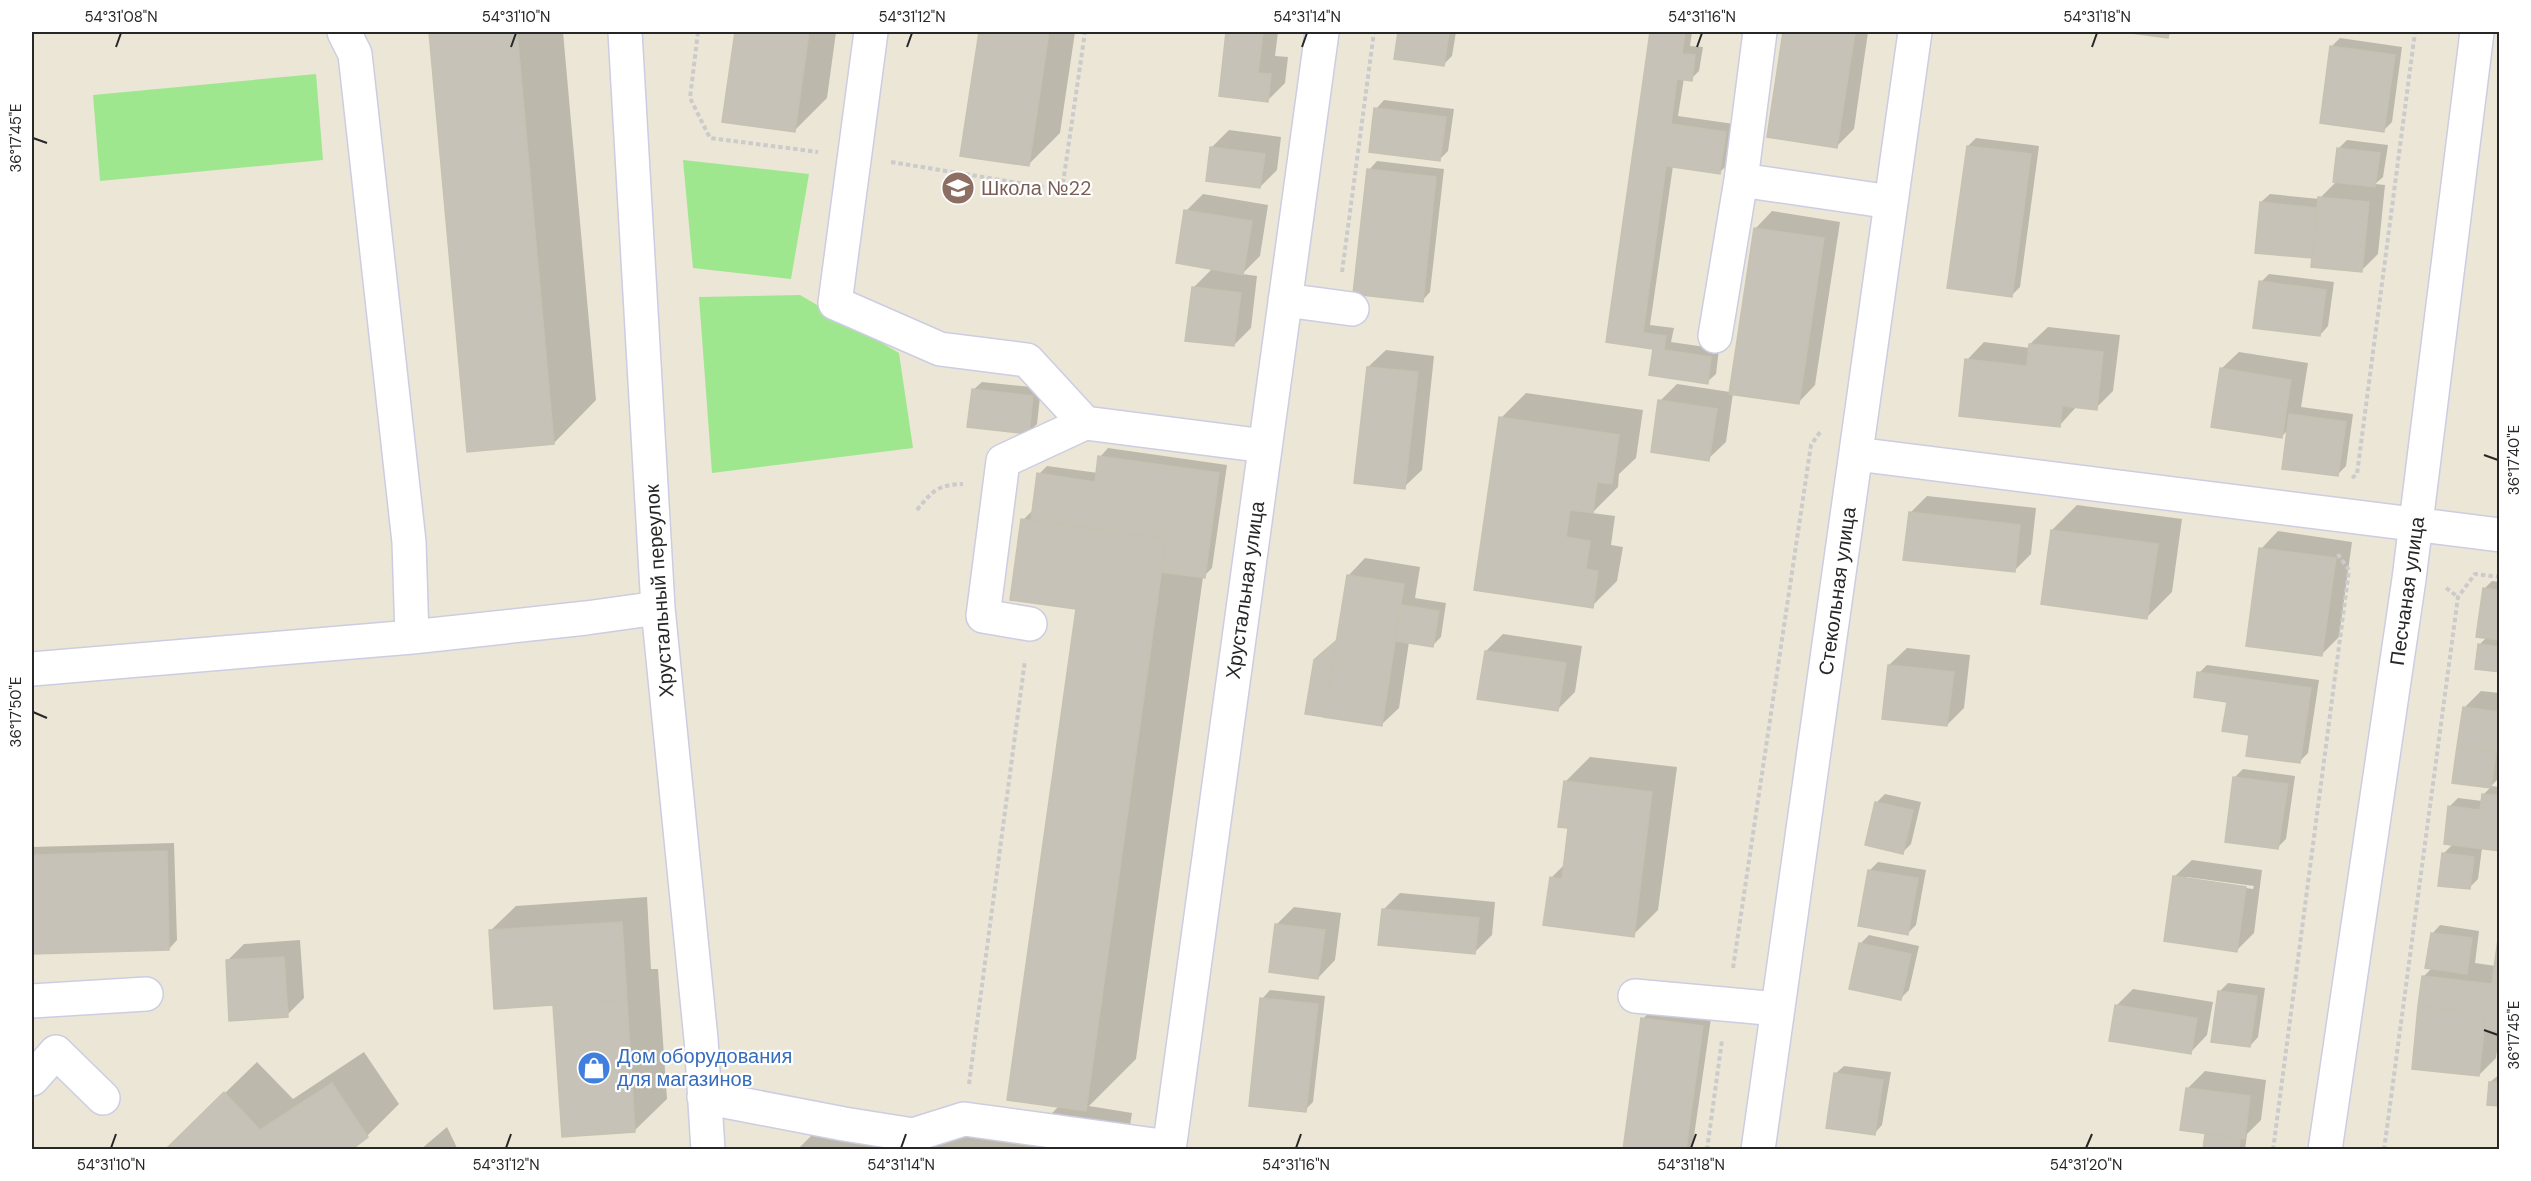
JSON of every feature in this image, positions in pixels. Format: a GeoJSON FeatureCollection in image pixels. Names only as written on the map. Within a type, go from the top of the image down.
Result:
{"type":"FeatureCollection","features":[{"type":"Feature","properties":{"kind":"street"},"geometry":{"type":"LineString","coordinates":[[344,32],[355,54],[409,542],[412,637]]}},
{"type":"Feature","properties":{"kind":"street","name":"Хрустальный переулок"},"geometry":{"type":"LineString","coordinates":[[625,32],[658,608],[708,1149]]}},
{"type":"Feature","properties":{"kind":"street"},"geometry":{"type":"LineString","coordinates":[[871,32],[835,303],[940,349],[1027,360],[1085,423]]}},
{"type":"Feature","properties":{"kind":"street","name":"Хрустальная улица"},"geometry":{"type":"LineString","coordinates":[[1169,1148],[1322,32]]}},
{"type":"Feature","properties":{"kind":"street"},"geometry":{"type":"LineString","coordinates":[[1715,336],[1741,180],[1760,32]]}},
{"type":"Feature","properties":{"kind":"street","name":"Стекольная улица"},"geometry":{"type":"LineString","coordinates":[[1758,1149],[1915,32]]}},
{"type":"Feature","properties":{"kind":"street","name":"Песчаная улица"},"geometry":{"type":"LineString","coordinates":[[2325,1149],[2416,524],[2477,32]]}},
{"type":"Feature","properties":{"kind":"street"},"geometry":{"type":"LineString","coordinates":[[1741,180],[1892,202]]}},
{"type":"Feature","properties":{"kind":"street"},"geometry":{"type":"LineString","coordinates":[[1285,300],[1345,308]]}},
{"type":"Feature","properties":{"kind":"street"},"geometry":{"type":"LineString","coordinates":[[1029,624],[983,616],[1004,461],[1085,423],[1265,446]]}},
{"type":"Feature","properties":{"kind":"street"},"geometry":{"type":"LineString","coordinates":[[1856,454],[2499,535]]}},
{"type":"Feature","properties":{"kind":"street"},"geometry":{"type":"LineString","coordinates":[[32,669],[412,637],[658,608]]}},
{"type":"Feature","properties":{"kind":"street"},"geometry":{"type":"LineString","coordinates":[[32,1001],[146,994]]}},
{"type":"Feature","properties":{"kind":"street"},"geometry":{"type":"LineString","coordinates":[[1635,996],[1778,1009]]}},
{"type":"Feature","properties":{"kind":"street"},"geometry":{"type":"LineString","coordinates":[[32,1079],[56,1052],[103,1098]]}},
{"type":"Feature","properties":{"kind":"street"},"geometry":{"type":"LineString","coordinates":[[704,1097],[912,1135],[964,1119],[1169,1148]]}},
{"type":"Feature","properties":{"kind":"path"},"geometry":{"type":"LineString","coordinates":[[698,32],[690,98],[710,138],[854,156],[1062,190],[1085,32]]}},
{"type":"Feature","properties":{"kind":"path"},"geometry":{"type":"LineString","coordinates":[[1345,308],[1374,32]]}},
{"type":"Feature","properties":{"kind":"path"},"geometry":{"type":"LineString","coordinates":[[2348,481],[2357,474],[2415,32]]}},
{"type":"Feature","properties":{"kind":"path"},"geometry":{"type":"LineString","coordinates":[[1707,1149],[1811,445],[1824,426]]}},
{"type":"Feature","properties":{"kind":"path"},"geometry":{"type":"LineString","coordinates":[[917,510],[931,493],[944,485],[965,484],[1002,476]]}},
{"type":"Feature","properties":{"kind":"path"},"geometry":{"type":"LineString","coordinates":[[2273,1149],[2349,570],[2335,550]]}},
{"type":"Feature","properties":{"kind":"path"},"geometry":{"type":"LineString","coordinates":[[2384,1149],[2457,597],[2475,573],[2499,577]]}},
{"type":"Feature","properties":{"kind":"path"},"geometry":{"type":"LineString","coordinates":[[964,1119],[1029,624]]}},
{"type":"Feature","properties":{"kind":"green space"},"geometry":{"type":"Polygon","coordinates":[[[316,74],[323,160],[100,181],[93,95],[316,74]]]}},
{"type":"Feature","properties":{"kind":"green space"},"geometry":{"type":"Polygon","coordinates":[[[683,160],[809,174],[791,279],[693,268],[683,160]]]}},
{"type":"Feature","properties":{"kind":"green space"},"geometry":{"type":"Polygon","coordinates":[[[800,295],[899,353],[913,448],[712,473],[699,297],[800,295]]]}},
{"type":"Feature","properties":{"kind":"building"},"geometry":{"type":"Polygon","coordinates":[[[429,32],[517,32],[554,444],[467,452],[429,32]]]}},
{"type":"Feature","properties":{"kind":"building"},"geometry":{"type":"Polygon","coordinates":[[[735,32],[809,32],[795,132],[722,122],[735,32]]]}},
{"type":"Feature","properties":{"kind":"building"},"geometry":{"type":"Polygon","coordinates":[[[979,32],[1049,32],[1029,166],[960,156],[979,32]]]}},
{"type":"Feature","properties":{"kind":"building"},"geometry":{"type":"Polygon","coordinates":[[[1226,32],[1263,32],[1258,73],[1271,74],[1268,102],[1219,96],[1226,32]]]}},
{"type":"Feature","properties":{"kind":"building"},"geometry":{"type":"Polygon","coordinates":[[[1398,32],[1449,32],[1444,66],[1394,59],[1398,32]]]}},
{"type":"Feature","properties":{"kind":"building"},"geometry":{"type":"Polygon","coordinates":[[[1650,32],[1685,32],[1682,54],[1695,55],[1692,81],[1677,79],[1671,124],[1726,132],[1720,174],[1666,166],[1643,333],[1666,336],[1664,350],[1711,357],[1708,384],[1649,375],[1653,349],[1606,342],[1650,32]]]}},
{"type":"Feature","properties":{"kind":"building"},"geometry":{"type":"Polygon","coordinates":[[[1783,32],[1855,32],[1837,148],[1767,137],[1783,32]]]}},
{"type":"Feature","properties":{"kind":"building"},"geometry":{"type":"Polygon","coordinates":[[[2124,32],[2169,32],[2168,38],[2124,32]]]}},
{"type":"Feature","properties":{"kind":"building"},"geometry":{"type":"Polygon","coordinates":[[[2330,46],[2395,55],[2384,132],[2320,123],[2330,46]]]}},
{"type":"Feature","properties":{"kind":"building"},"geometry":{"type":"Polygon","coordinates":[[[1374,108],[1446,117],[1440,161],[1369,152],[1374,108]]]}},
{"type":"Feature","properties":{"kind":"building"},"geometry":{"type":"Polygon","coordinates":[[[1967,146],[2031,154],[2012,297],[1947,288],[1967,146]]]}},
{"type":"Feature","properties":{"kind":"building"},"geometry":{"type":"Polygon","coordinates":[[[1210,147],[1265,154],[1260,188],[1206,181],[1210,147]]]}},
{"type":"Feature","properties":{"kind":"building"},"geometry":{"type":"Polygon","coordinates":[[[2337,148],[2380,153],[2375,187],[2333,182],[2337,148]]]}},
{"type":"Feature","properties":{"kind":"building"},"geometry":{"type":"Polygon","coordinates":[[[1367,169],[1436,177],[1423,302],[1353,294],[1367,169]]]}},
{"type":"Feature","properties":{"kind":"building"},"geometry":{"type":"Polygon","coordinates":[[[2318,197],[2369,202],[2362,272],[2311,267],[2318,197]]]}},
{"type":"Feature","properties":{"kind":"building"},"geometry":{"type":"Polygon","coordinates":[[[2260,202],[2317,208],[2312,258],[2255,253],[2260,202]]]}},
{"type":"Feature","properties":{"kind":"building"},"geometry":{"type":"Polygon","coordinates":[[[1184,210],[1252,221],[1243,275],[1176,263],[1184,210]]]}},
{"type":"Feature","properties":{"kind":"building"},"geometry":{"type":"Polygon","coordinates":[[[1754,228],[1824,238],[1799,404],[1729,394],[1754,228]]]}},
{"type":"Feature","properties":{"kind":"building"},"geometry":{"type":"Polygon","coordinates":[[[2259,281],[2326,290],[2320,336],[2253,328],[2259,281]]]}},
{"type":"Feature","properties":{"kind":"building"},"geometry":{"type":"Polygon","coordinates":[[[1192,287],[1241,293],[1234,346],[1185,341],[1192,287]]]}},
{"type":"Feature","properties":{"kind":"building"},"geometry":{"type":"Polygon","coordinates":[[[2029,344],[2103,352],[2097,410],[2062,406],[2060,427],[1959,416],[1965,359],[2027,366],[2029,344]]]}},
{"type":"Feature","properties":{"kind":"building"},"geometry":{"type":"Polygon","coordinates":[[[1367,367],[1418,372],[1405,489],[1354,483],[1367,367]]]}},
{"type":"Feature","properties":{"kind":"building"},"geometry":{"type":"Polygon","coordinates":[[[2220,368],[2291,380],[2282,438],[2211,427],[2220,368]]]}},
{"type":"Feature","properties":{"kind":"building"},"geometry":{"type":"Polygon","coordinates":[[[972,389],[1033,396],[1029,434],[967,427],[972,389]]]}},
{"type":"Feature","properties":{"kind":"building"},"geometry":{"type":"Polygon","coordinates":[[[1658,400],[1717,409],[1709,461],[1651,452],[1658,400]]]}},
{"type":"Feature","properties":{"kind":"building"},"geometry":{"type":"Polygon","coordinates":[[[2289,414],[2346,422],[2338,476],[2282,469],[2289,414]]]}},
{"type":"Feature","properties":{"kind":"building"},"geometry":{"type":"Polygon","coordinates":[[[1499,417],[1619,435],[1612,484],[1597,482],[1593,513],[1570,510],[1566,537],[1590,541],[1586,569],[1598,571],[1593,608],[1474,590],[1499,417]]]}},
{"type":"Feature","properties":{"kind":"building"},"geometry":{"type":"Polygon","coordinates":[[[1098,456],[1219,473],[1205,578],[1161,572],[1166,539],[1031,520],[1037,473],[1095,482],[1098,456]]]}},
{"type":"Feature","properties":{"kind":"building"},"geometry":{"type":"Polygon","coordinates":[[[1909,512],[2020,525],[2015,572],[1903,560],[1909,512]]]}},
{"type":"Feature","properties":{"kind":"building"},"geometry":{"type":"Polygon","coordinates":[[[1021,519],[1166,539],[1086,1111],[1007,1100],[1076,609],[1010,600],[1021,519]]]}},
{"type":"Feature","properties":{"kind":"building"},"geometry":{"type":"Polygon","coordinates":[[[2051,530],[2158,544],[2147,619],[2041,604],[2051,530]]]}},
{"type":"Feature","properties":{"kind":"building"},"geometry":{"type":"Polygon","coordinates":[[[2259,548],[2336,558],[2322,656],[2246,646],[2259,548]]]}},
{"type":"Feature","properties":{"kind":"building"},"geometry":{"type":"Polygon","coordinates":[[[1347,575],[1404,584],[1382,726],[1324,717],[1347,575]]]}},
{"type":"Feature","properties":{"kind":"building"},"geometry":{"type":"Polygon","coordinates":[[[2483,588],[2500,591],[2500,640],[2476,637],[2483,588]]]}},
{"type":"Feature","properties":{"kind":"building"},"geometry":{"type":"Polygon","coordinates":[[[1401,605],[1439,611],[1433,647],[1395,641],[1401,605]]]}},
{"type":"Feature","properties":{"kind":"building"},"geometry":{"type":"Polygon","coordinates":[[[1337,640],[1324,717],[1305,714],[1314,660],[1337,640]]]}},
{"type":"Feature","properties":{"kind":"building"},"geometry":{"type":"Polygon","coordinates":[[[2478,644],[2500,647],[2500,672],[2475,669],[2478,644]]]}},
{"type":"Feature","properties":{"kind":"building"},"geometry":{"type":"Polygon","coordinates":[[[1485,651],[1566,663],[1558,711],[1477,699],[1485,651]]]}},
{"type":"Feature","properties":{"kind":"building"},"geometry":{"type":"Polygon","coordinates":[[[1888,665],[1954,672],[1947,726],[1882,719],[1888,665]]]}},
{"type":"Feature","properties":{"kind":"building"},"geometry":{"type":"Polygon","coordinates":[[[2197,672],[2311,688],[2300,763],[2246,756],[2249,735],[2222,731],[2227,702],[2194,697],[2197,672]]]}},
{"type":"Feature","properties":{"kind":"building"},"geometry":{"type":"Polygon","coordinates":[[[2463,707],[2500,712],[2500,752],[2457,746],[2463,707]]]}},
{"type":"Feature","properties":{"kind":"building"},"geometry":{"type":"Polygon","coordinates":[[[2457,746],[2496,752],[2491,788],[2452,783],[2457,746]]]}},
{"type":"Feature","properties":{"kind":"building"},"geometry":{"type":"Polygon","coordinates":[[[2233,777],[2288,784],[2278,849],[2225,842],[2233,777]]]}},
{"type":"Feature","properties":{"kind":"building"},"geometry":{"type":"Polygon","coordinates":[[[1564,781],[1652,792],[1634,937],[1543,925],[1550,877],[1562,879],[1568,828],[1558,827],[1564,781]]]}},
{"type":"Feature","properties":{"kind":"building"},"geometry":{"type":"Polygon","coordinates":[[[2482,794],[2500,796],[2500,851],[2444,844],[2448,806],[2480,810],[2482,794]]]}},
{"type":"Feature","properties":{"kind":"building"},"geometry":{"type":"Polygon","coordinates":[[[1875,802],[1913,810],[1903,854],[1865,845],[1875,802]]]}},
{"type":"Feature","properties":{"kind":"building"},"geometry":{"type":"Polygon","coordinates":[[[167,851],[169,950],[32,954],[32,855],[167,851]]]}},
{"type":"Feature","properties":{"kind":"building"},"geometry":{"type":"Polygon","coordinates":[[[2442,853],[2474,857],[2470,889],[2438,886],[2442,853]]]}},
{"type":"Feature","properties":{"kind":"building"},"geometry":{"type":"Polygon","coordinates":[[[1868,870],[1918,878],[1908,935],[1858,926],[1868,870]]]}},
{"type":"Feature","properties":{"kind":"building"},"geometry":{"type":"Polygon","coordinates":[[[2173,876],[2246,887],[2237,952],[2164,941],[2173,876]]]}},
{"type":"Feature","properties":{"kind":"building"},"geometry":{"type":"Polygon","coordinates":[[[1382,909],[1479,918],[1475,954],[1378,945],[1382,909]]]}},
{"type":"Feature","properties":{"kind":"building"},"geometry":{"type":"Polygon","coordinates":[[[622,922],[627,1000],[494,1009],[489,930],[622,922]]]}},
{"type":"Feature","properties":{"kind":"building"},"geometry":{"type":"Polygon","coordinates":[[[1275,924],[1325,930],[1318,979],[1269,972],[1275,924]]]}},
{"type":"Feature","properties":{"kind":"building"},"geometry":{"type":"Polygon","coordinates":[[[2500,924],[2500,984],[2492,983],[2500,924]]]}},
{"type":"Feature","properties":{"kind":"building"},"geometry":{"type":"Polygon","coordinates":[[[2431,933],[2472,938],[2467,974],[2425,968],[2431,933]]]}},
{"type":"Feature","properties":{"kind":"building"},"geometry":{"type":"Polygon","coordinates":[[[1859,943],[1911,954],[1901,1000],[1849,989],[1859,943]]]}},
{"type":"Feature","properties":{"kind":"building"},"geometry":{"type":"Polygon","coordinates":[[[284,957],[288,1017],[229,1021],[226,960],[284,957]]]}},
{"type":"Feature","properties":{"kind":"building"},"geometry":{"type":"Polygon","coordinates":[[[2422,976],[2500,985],[2500,1031],[2484,1030],[2486,1013],[2418,1006],[2422,976]]]}},
{"type":"Feature","properties":{"kind":"building"},"geometry":{"type":"Polygon","coordinates":[[[2218,991],[2257,996],[2250,1047],[2211,1042],[2218,991]]]}},
{"type":"Feature","properties":{"kind":"building"},"geometry":{"type":"Polygon","coordinates":[[[1260,998],[1318,1004],[1306,1112],[1249,1106],[1260,998]]]}},
{"type":"Feature","properties":{"kind":"building","name":"Дом оборудования для магазинов"},"geometry":{"type":"Polygon","coordinates":[[[627,1000],[635,1132],[562,1137],[553,1005],[627,1000]]]}},
{"type":"Feature","properties":{"kind":"building"},"geometry":{"type":"Polygon","coordinates":[[[2115,1005],[2197,1018],[2191,1054],[2109,1041],[2115,1005]]]}},
{"type":"Feature","properties":{"kind":"building"},"geometry":{"type":"Polygon","coordinates":[[[2418,1006],[2486,1013],[2479,1076],[2412,1069],[2418,1006]]]}},
{"type":"Feature","properties":{"kind":"building"},"geometry":{"type":"Polygon","coordinates":[[[1641,1018],[1703,1026],[1686,1150],[1623,1150],[1641,1018]]]}},
{"type":"Feature","properties":{"kind":"building"},"geometry":{"type":"Polygon","coordinates":[[[1834,1073],[1883,1080],[1875,1135],[1826,1128],[1834,1073]]]}},
{"type":"Feature","properties":{"kind":"building"},"geometry":{"type":"Polygon","coordinates":[[[2489,1082],[2500,1082],[2500,1106],[2487,1105],[2489,1082]]]}},
{"type":"Feature","properties":{"kind":"building"},"geometry":{"type":"Polygon","coordinates":[[[332,1083],[368,1137],[351,1150],[165,1150],[224,1092],[260,1130],[332,1083]]]}},
{"type":"Feature","properties":{"kind":"building"},"geometry":{"type":"Polygon","coordinates":[[[2186,1088],[2250,1096],[2245,1139],[2180,1130],[2186,1088]]]}},
{"type":"Feature","properties":{"kind":"building"},"geometry":{"type":"Polygon","coordinates":[[[2205,1134],[2240,1139],[2239,1150],[2203,1150],[2205,1134]]]}},
{"type":"Feature","properties":{"kind":"place","name":"Школа №22"},"geometry":{"type":"Point","coordinates":[958,188]}},
{"type":"Feature","properties":{"kind":"place","name":"Дом оборудования для магазинов"},"geometry":{"type":"Point","coordinates":[594,1068]}}]}
